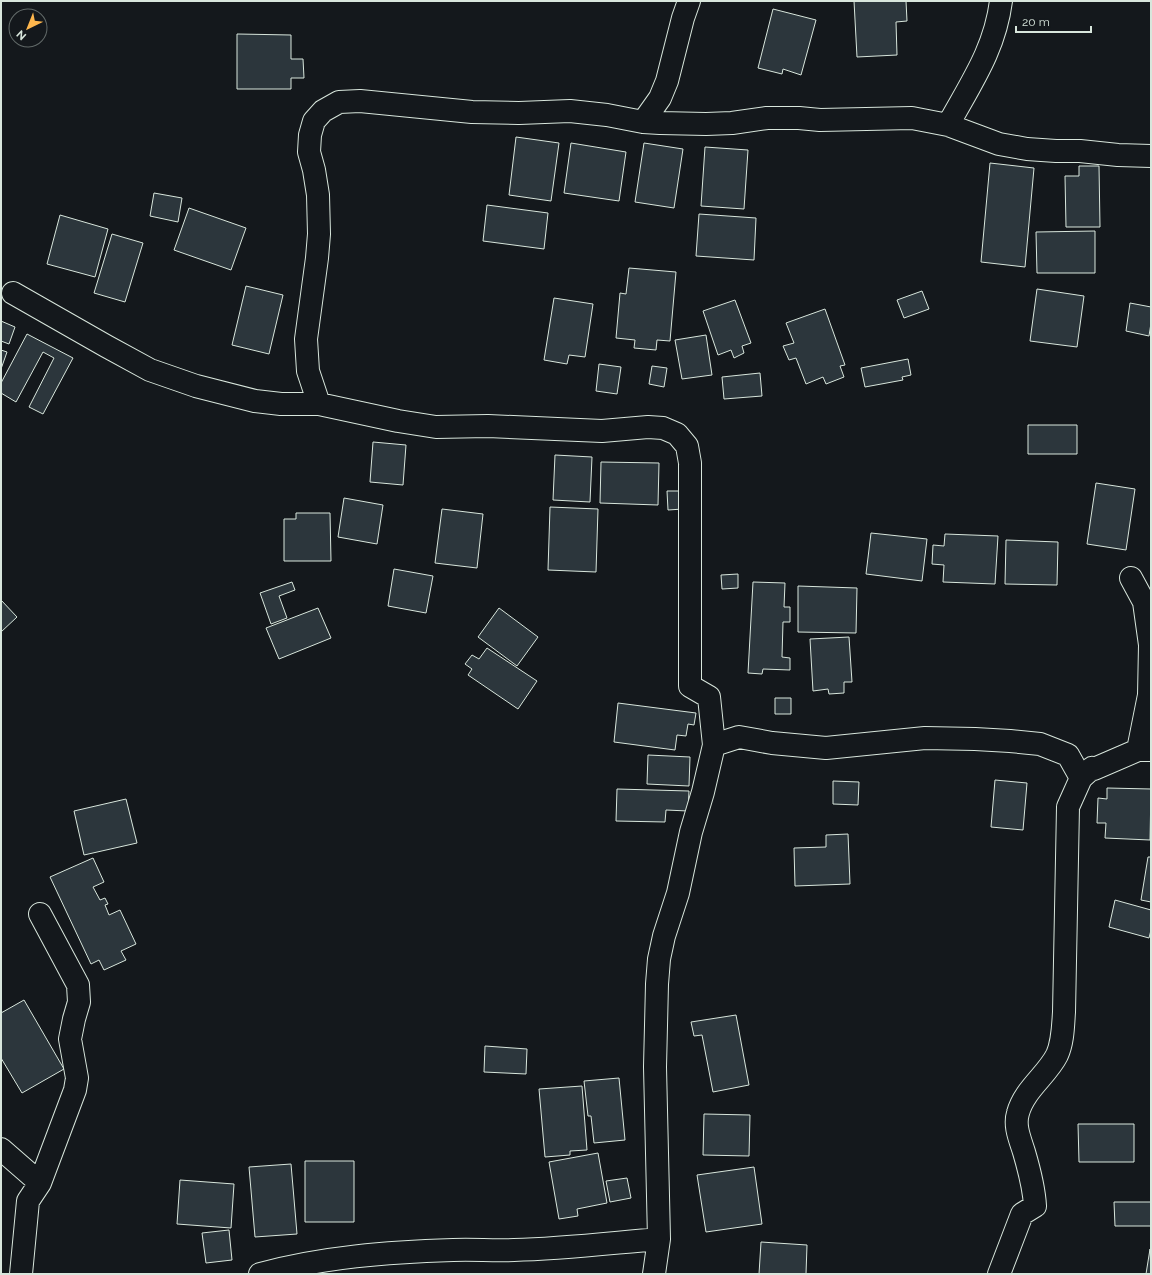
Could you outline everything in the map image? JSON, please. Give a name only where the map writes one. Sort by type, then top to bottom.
[{"type":"street","points":[[643,122],[660,98],[667,81],[683,18],[689,1]]},
{"type":"street","points":[[948,125],[986,56],[993,39],[999,17],[1001,1]]},
{"type":"street","points":[[319,404],[308,371],[306,339],[319,234],[318,195],[314,170],[309,152],[310,135],[314,121],[323,111],[339,102],[360,101],[472,112],[518,113],[570,111],[607,115],[643,122],[706,124],[732,123],[767,118],[799,118],[820,120],[912,118],[948,125],[999,144],[1027,149],[1151,156]]},
{"type":"street","points":[[13,293],[150,370],[196,386],[255,401],[281,404],[319,404],[398,421],[436,427],[488,426],[602,431],[648,427],[663,428],[677,434],[687,446],[690,463],[690,686],[709,697],[714,745],[703,792],[691,832],[678,893],[664,936],[659,959],[655,1067],[659,1239],[654,1274]]},
{"type":"street","points":[[999,1274],[1022,1214],[1035,1206],[1034,1193],[1016,1125],[1018,1113],[1024,1099],[1050,1066],[1058,1053],[1062,1038],[1064,1012],[1068,808],[1081,778],[1092,768],[1094,769],[1144,750],[1149,695],[1150,645],[1144,602],[1131,578]]},
{"type":"street","points":[[714,745],[739,738],[826,748],[925,738],[975,738],[1010,741],[1040,744],[1068,755],[1081,778]]},
{"type":"street","points":[[21,1274],[28,1201],[40,1183],[76,1090],[77,1078],[70,1039],[79,1002],[78,985],[40,914]]},
{"type":"street","points":[[1,1148],[40,1183]]},
{"type":"street","points":[[260,1274],[325,1267],[371,1255],[453,1250],[538,1249],[659,1239]]},
{"type":"building","points":[[854,1],[906,1],[907,21],[896,22],[897,55],[857,57]]},
{"type":"building","points":[[773,9],[816,20],[801,75],[783,69],[782,74],[758,68]]},
{"type":"building","points":[[237,34],[291,35],[291,59],[303,59],[304,78],[291,78],[291,89],[237,89]]},
{"type":"building","points":[[516,137],[559,143],[551,201],[509,195]]},
{"type":"building","points":[[571,143],[626,152],[619,201],[564,193]]},
{"type":"building","points":[[644,143],[683,149],[674,208],[635,202]]},
{"type":"building","points":[[705,147],[748,150],[744,209],[701,206]]},
{"type":"building","points":[[990,163],[1034,168],[1025,267],[981,262]]},
{"type":"building","points":[[1079,166],[1099,166],[1100,227],[1066,227],[1065,176],[1079,176]]},
{"type":"building","points":[[154,193],[182,198],[178,222],[150,216]]},
{"type":"building","points":[[487,205],[548,213],[544,249],[483,241]]},
{"type":"building","points":[[189,208],[246,228],[231,270],[174,250]]},
{"type":"building","points":[[699,214],[756,218],[754,260],[696,256]]},
{"type":"building","points":[[60,215],[108,229],[95,277],[47,264]]},
{"type":"building","points":[[1095,231],[1095,273],[1037,273],[1036,232]]},
{"type":"building","points":[[112,234],[143,243],[125,302],[94,293]]},
{"type":"building","points":[[629,268],[676,272],[670,341],[657,340],[656,350],[634,348],[635,340],[616,338],[620,293],[626,294]]},
{"type":"building","points":[[246,286],[283,295],[269,354],[232,345]]},
{"type":"building","points":[[1037,289],[1084,296],[1077,347],[1030,341]]},
{"type":"building","points":[[922,291],[929,309],[904,318],[897,300]]},
{"type":"building","points":[[554,298],[593,304],[585,357],[569,355],[567,364],[544,360]]},
{"type":"building","points":[[735,300],[751,343],[742,346],[744,353],[734,358],[731,350],[718,355],[703,311]]},
{"type":"building","points":[[1130,303],[1151,307],[1149,336],[1126,331]]},
{"type":"building","points":[[825,309],[845,365],[840,366],[844,377],[826,384],[823,377],[806,384],[796,358],[789,360],[783,346],[794,343],[786,323]]},
{"type":"building","points":[[1,321],[15,327],[9,344],[1,341]]},
{"type":"building","points":[[27,334],[73,358],[43,414],[29,407],[54,358],[43,352],[16,402],[1,393],[1,383]]},
{"type":"building","points":[[706,335],[712,375],[682,379],[675,340]]},
{"type":"building","points":[[1,350],[7,352],[1,369]]},
{"type":"building","points":[[908,359],[911,375],[902,377],[903,380],[865,387],[861,368]]},
{"type":"building","points":[[599,364],[621,367],[617,394],[596,391]]},
{"type":"building","points":[[652,366],[667,368],[664,387],[649,384]]},
{"type":"building","points":[[760,373],[762,396],[724,399],[722,377]]},
{"type":"building","points":[[1028,425],[1077,425],[1077,454],[1028,454]]},
{"type":"building","points":[[373,442],[406,445],[403,485],[370,482]]},
{"type":"building","points":[[555,455],[592,457],[590,502],[553,500]]},
{"type":"building","points":[[601,462],[659,463],[658,505],[600,503]]},
{"type":"building","points":[[1096,483],[1135,489],[1126,550],[1087,544]]},
{"type":"building","points":[[667,491],[682,491],[683,509],[668,510]]},
{"type":"building","points":[[344,498],[383,505],[377,544],[338,537]]},
{"type":"building","points":[[550,507],[598,509],[596,572],[548,570]]},
{"type":"building","points":[[442,509],[483,514],[477,568],[435,563]]},
{"type":"building","points":[[296,513],[330,513],[331,561],[284,561],[284,519],[296,519]]},
{"type":"building","points":[[871,533],[927,539],[922,581],[866,574]]},
{"type":"building","points":[[945,534],[998,536],[995,584],[943,582],[944,565],[932,564],[933,545],[944,546]]},
{"type":"building","points":[[1006,540],[1058,542],[1057,585],[1005,584]]},
{"type":"building","points":[[394,569],[433,576],[426,613],[388,606]]},
{"type":"building","points":[[738,574],[738,588],[722,589],[721,575]]},
{"type":"building","points":[[292,582],[295,590],[279,596],[287,618],[271,624],[260,593]]},
{"type":"building","points":[[753,582],[785,583],[784,607],[790,607],[790,622],[783,622],[782,657],[790,658],[790,670],[763,669],[762,674],[748,673]]},
{"type":"building","points":[[798,586],[857,588],[856,633],[798,632]]},
{"type":"building","points":[[1,600],[17,617],[1,632]]},
{"type":"building","points":[[318,608],[331,638],[279,659],[266,628]]},
{"type":"building","points":[[499,608],[538,637],[517,666],[478,637]]},
{"type":"building","points":[[849,637],[852,682],[844,682],[844,693],[829,694],[828,689],[813,691],[810,639]]},
{"type":"building","points":[[487,648],[537,681],[518,709],[468,675],[472,669],[465,664],[472,655],[479,659]]},
{"type":"building","points":[[775,698],[791,698],[791,714],[775,714]]},
{"type":"building","points":[[618,703],[696,713],[694,725],[688,724],[686,736],[677,735],[675,750],[614,742]]},
{"type":"building","points":[[648,755],[690,757],[689,786],[647,784]]},
{"type":"building","points":[[995,780],[1027,783],[1023,830],[991,827]]},
{"type":"building","points":[[833,781],[859,782],[858,805],[833,804]]},
{"type":"building","points":[[1107,788],[1151,789],[1150,840],[1105,838],[1106,823],[1097,823],[1098,798],[1107,799]]},
{"type":"building","points":[[617,789],[689,791],[688,811],[666,810],[665,822],[616,821]]},
{"type":"building","points":[[126,799],[137,843],[84,855],[74,811]]},
{"type":"building","points":[[848,834],[850,884],[795,886],[794,848],[826,847],[826,835]]},
{"type":"building","points":[[1148,857],[1151,857],[1151,902],[1141,900]]},
{"type":"building","points":[[93,858],[104,882],[93,887],[100,900],[105,898],[108,904],[105,905],[109,915],[120,910],[136,944],[121,951],[126,960],[104,970],[99,960],[91,964],[50,877]]},
{"type":"building","points":[[1115,900],[1151,910],[1151,930],[1149,938],[1109,927]]},
{"type":"building","points":[[24,1000],[64,1069],[22,1093],[1,1058],[1,1013]]},
{"type":"building","points":[[736,1015],[749,1085],[713,1092],[702,1035],[694,1036],[691,1022]]},
{"type":"building","points":[[485,1046],[527,1049],[526,1074],[484,1072]]},
{"type":"building","points":[[619,1078],[625,1140],[594,1143],[591,1116],[588,1116],[584,1081]]},
{"type":"building","points":[[582,1086],[587,1150],[570,1151],[570,1155],[545,1157],[539,1089]]},
{"type":"building","points":[[704,1114],[750,1115],[749,1156],[703,1155]]},
{"type":"building","points":[[1078,1124],[1134,1124],[1134,1162],[1079,1162]]},
{"type":"building","points":[[598,1153],[607,1203],[577,1209],[578,1216],[559,1219],[549,1162]]},
{"type":"building","points":[[305,1161],[354,1161],[354,1222],[305,1222]]},
{"type":"building","points":[[291,1164],[297,1234],[255,1237],[249,1167]]},
{"type":"building","points":[[754,1167],[762,1224],[706,1232],[697,1175]]},
{"type":"building","points":[[627,1178],[631,1198],[610,1202],[606,1181]]},
{"type":"building","points":[[180,1180],[234,1184],[231,1228],[177,1224]]},
{"type":"building","points":[[1114,1202],[1151,1202],[1151,1226],[1115,1226]]},
{"type":"building","points":[[229,1230],[232,1260],[206,1263],[202,1233]]},
{"type":"building","points":[[761,1242],[807,1245],[806,1274],[759,1274]]},
{"type":"building","points":[[1150,1249],[1151,1274],[1146,1274]]}]
